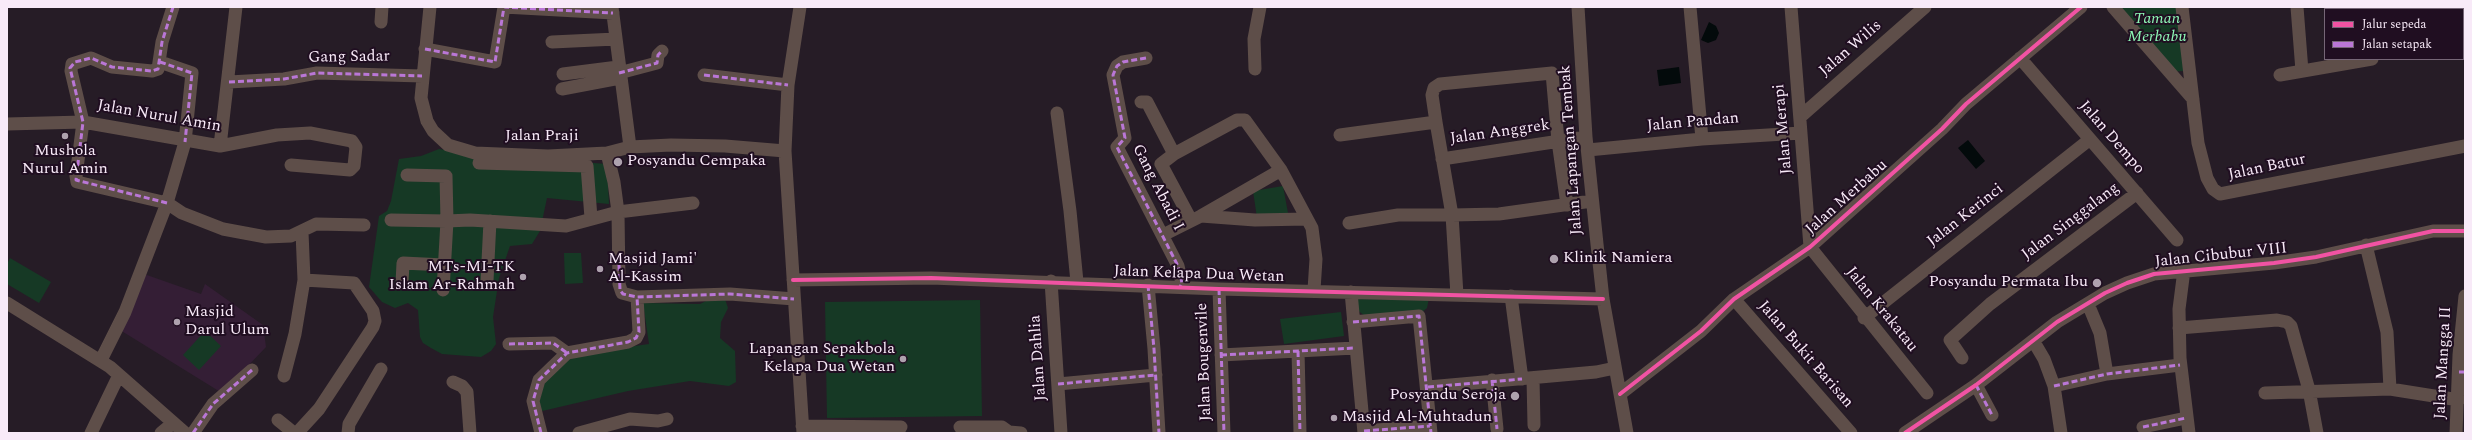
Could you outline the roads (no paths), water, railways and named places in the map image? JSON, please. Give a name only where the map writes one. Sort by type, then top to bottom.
[{"type":"street","points":[[173,7],[162,42],[158,69],[152,71],[112,67],[91,58],[73,63],[71,71],[83,122],[76,176],[78,182],[167,203],[182,213],[223,229],[266,238],[291,236],[316,224],[364,225]]},
{"type":"street","points":[[220,146],[236,7]]},
{"type":"street","points":[[381,22],[382,7]]},
{"type":"street","name":"Jalan Praji","points":[[430,7],[422,76],[423,109],[433,132],[448,145],[475,153],[548,156],[607,153],[630,147],[695,145],[785,151]]},
{"type":"street","points":[[800,7],[788,84],[785,151],[802,430],[901,427]]},
{"type":"street","points":[[1255,69],[1254,39],[1260,7]]},
{"type":"street","name":"Jalan Lapangan Tembak","points":[[1578,7],[1587,143],[1603,298],[1627,433]]},
{"type":"street","points":[[1690,7],[1702,139]]},
{"type":"street","name":"Jalan Merapi","points":[[1790,7],[1802,133],[1810,248]]},
{"type":"street","name":"Jalan Wilis","points":[[1800,117],[1925,7]]},
{"type":"street","name":"Jalan Merbabu","points":[[1620,394],[1701,330],[1734,299],[1810,248],[1942,129],[1966,104],[2081,7]]},
{"type":"street","points":[[2113,7],[2193,99]]},
{"type":"street","name":"Jalan Batur","points":[[2182,7],[2198,143],[2207,178],[2213,189],[2220,194],[2465,146]]},
{"type":"street","points":[[2298,7],[2302,71]]},
{"type":"street","points":[[425,49],[495,62],[504,8],[612,10],[630,147]]},
{"type":"street","points":[[552,42],[616,39]]},
{"type":"street","points":[[562,89],[619,72],[655,64],[662,51]]},
{"type":"street","name":"Gang Abadi I","points":[[1146,58],[1123,62],[1117,66],[1113,75],[1125,138],[1117,147],[1178,266],[1182,283],[1180,287]]},
{"type":"street","name":"Jalan Dempo","points":[[2020,58],[2089,140],[2177,240]]},
{"type":"street","points":[[2280,75],[2366,60]]},
{"type":"street","points":[[101,360],[125,312],[167,203],[185,142],[192,73],[160,62]]},
{"type":"street","points":[[563,74],[619,72]]},
{"type":"street","name":"Gang Sadar","points":[[228,82],[284,79],[317,73],[422,76]]},
{"type":"street","name":"Jalan Anggrek","points":[[1457,295],[1452,214],[1432,95],[1434,88],[1440,84],[1552,73],[1554,76],[1558,141]]},
{"type":"street","points":[[704,75],[788,84]]},
{"type":"street","points":[[1141,102],[1147,102],[1174,154]]},
{"type":"street","points":[[1057,113],[1077,282]]},
{"type":"street","points":[[1196,218],[1162,166],[1163,161],[1236,120],[1247,122],[1281,170],[1307,219],[1315,238],[1314,290]]},
{"type":"street","name":"Jalan Nurul Amin","points":[[7,124],[83,122],[185,142],[220,146],[297,133],[310,133],[352,141],[356,147],[354,166],[350,170],[291,165]]},
{"type":"street","name":"Jalan Anggrek","points":[[1340,135],[1436,122]]},
{"type":"street","name":"Jalan Pandan","points":[[1587,143],[1702,139],[1802,133]]},
{"type":"street","name":"Jalan Kerinci","points":[[1864,318],[2089,140]]},
{"type":"street","points":[[1558,141],[1567,205]]},
{"type":"street","name":"Jalan Anggrek","points":[[1442,158],[1558,141],[1587,143]]},
{"type":"street","points":[[607,153],[614,182],[618,212],[619,288],[623,294],[637,297],[730,294],[794,298]]},
{"type":"street","points":[[480,164],[587,166],[591,218]]},
{"type":"street","points":[[1163,235],[1281,170]]},
{"type":"street","points":[[407,175],[446,176],[447,221],[443,290]]},
{"type":"street","name":"Jalan Singgalang","points":[[1962,358],[1950,340],[1990,304],[2137,193]]},
{"type":"street","points":[[1349,223],[1398,215],[1486,215],[1592,201]]},
{"type":"street","points":[[391,220],[490,221],[566,226],[591,218],[618,212],[694,203]]},
{"type":"street","points":[[1196,218],[1255,220],[1307,219]]},
{"type":"street","points":[[487,281],[490,221]]},
{"type":"street","name":"Jalan Cibubur VIII","points":[[1905,433],[1976,385],[2034,342],[2058,322],[2127,283],[2154,274],[2184,270],[2274,263],[2316,257],[2433,231],[2465,231]]},
{"type":"street","points":[[284,376],[294,334],[304,280],[302,232]]},
{"type":"street","points":[[2366,245],[2387,332],[2390,390]]},
{"type":"street","name":"Jalan Krakatau","points":[[1810,248],[1864,318],[1927,393]]},
{"type":"street","points":[[402,283],[403,263],[444,265]]},
{"type":"street","points":[[2184,270],[2179,328],[2180,365],[2189,433]]},
{"type":"street","name":"Jalan Kelapa Dua Wetan","points":[[793,280],[930,278],[1077,282],[1219,289],[1314,290],[1603,298]]},
{"type":"street","points":[[297,433],[319,409],[374,327],[373,311],[354,283],[304,280]]},
{"type":"street","name":"Jalan Dahlia","points":[[1050,281],[1061,433]]},
{"type":"street","points":[[1148,285],[1156,375],[1159,433]]},
{"type":"street","name":"Jalan Bougenvile","points":[[1219,289],[1220,355],[1224,433]]},
{"type":"street","points":[[1351,292],[1364,432],[1430,429],[1428,387],[1419,316],[1354,322]]},
{"type":"street","points":[[1511,296],[1528,378],[1534,425]]},
{"type":"street","name":"Jalan Mangga II","points":[[2456,433],[2462,372],[2465,296]]},
{"type":"street","points":[[540,433],[533,401],[535,389],[539,380],[567,353],[628,342],[636,338],[639,332],[637,297]]},
{"type":"street","name":"Jalan Bukit Barisan","points":[[1734,299],[1851,433]]},
{"type":"street","points":[[7,303],[101,360],[185,433]]},
{"type":"street","points":[[2088,304],[2100,333],[2107,374]]},
{"type":"street","points":[[2179,328],[2277,320],[2287,322],[2291,326],[2309,390],[2317,433]]},
{"type":"street","points":[[2034,342],[2044,359],[2054,386],[2060,433]]},
{"type":"street","points":[[509,344],[553,343],[567,353]]},
{"type":"street","points":[[1220,355],[1355,348]]},
{"type":"street","points":[[1298,351],[1300,433]]},
{"type":"street","points":[[2054,386],[2107,374],[2180,365]]},
{"type":"street","points":[[1428,387],[1492,380],[1596,372],[1615,368]]},
{"type":"street","points":[[348,433],[349,424],[381,369]]},
{"type":"street","points":[[193,433],[213,404],[252,370]]},
{"type":"street","points":[[91,433],[119,375]]},
{"type":"street","points":[[1058,384],[1156,375]]},
{"type":"street","points":[[1492,380],[1497,429]]},
{"type":"street","points":[[453,382],[462,386],[467,392],[470,433]]},
{"type":"street","points":[[1976,385],[1992,415]]},
{"type":"street","points":[[2265,393],[2309,390],[2390,390],[2459,400]]},
{"type":"street","points":[[2143,427],[2186,418]]},
{"type":"street","points":[[579,433],[630,420],[658,422],[667,419]]},
{"type":"street","points":[[278,420],[294,433]]},
{"type":"street","points":[[161,433],[173,424]]},
{"type":"street","points":[[960,427],[1002,427],[1009,432],[1021,433]]},
{"type":"place","name":"Mushola Nurul Amin","points":[[65,136]]},
{"type":"place","name":"Posyandu Cempaka","points":[[618,162]]},
{"type":"place","name":"Klinik Namiera","points":[[1554,259]]},
{"type":"place","name":"Masjid Jami' Al-Kassim","points":[[600,269]]},
{"type":"place","name":"MTs-MI-TK Islam Ar-Rahmah","points":[[523,277]]},
{"type":"place","name":"Posyandu Permata Ibu","points":[[2097,283]]},
{"type":"place","name":"Masjid Darul Ulum","points":[[177,322]]},
{"type":"place","name":"Lapangan Sepakbola Kelapa Dua Wetan","points":[[903,359]]},
{"type":"place","name":"Posyandu Seroja","points":[[1515,396]]},
{"type":"place","name":"Masjid Al-Muhtadun","points":[[1334,418]]},
{"type":"park label","name":"Taman Merbabu","points":[[2157,29]]}]
